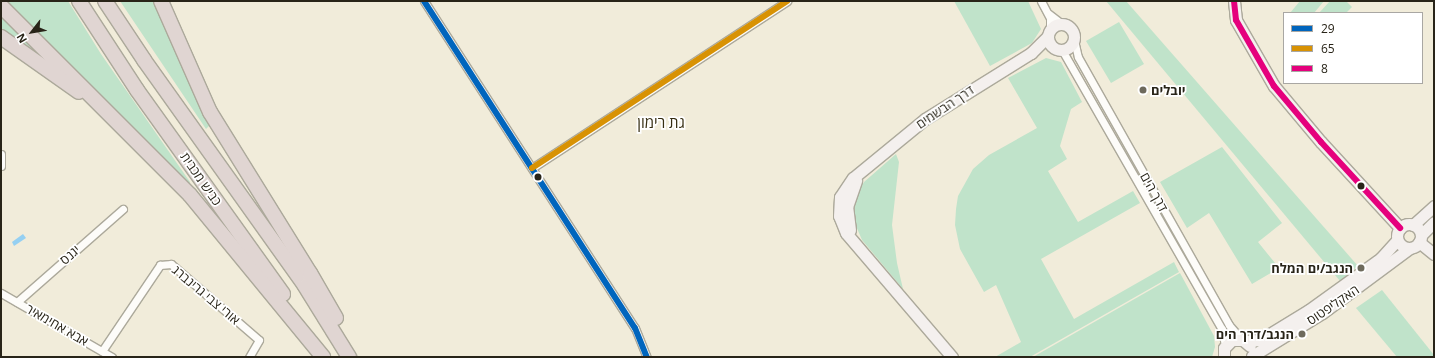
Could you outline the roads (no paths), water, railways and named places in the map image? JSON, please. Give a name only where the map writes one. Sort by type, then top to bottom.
[{"type":"highway","name":"כביש מכבית","points":[[79,1],[137,90],[280,290],[323,357]]},
{"type":"highway","name":"כביש מכבית","points":[[105,1],[144,60],[305,286],[349,357]]},
{"type":"highway","points":[[162,1],[210,112],[326,300],[353,357]]},
{"type":"highway","points":[[1,6],[132,136],[218,228],[323,357]]},
{"type":"highway","points":[[1,37],[72,87],[132,136]]},
{"type":"street","points":[[424,1],[635,328],[647,357]]},
{"type":"street","points":[[532,168],[787,1]]},
{"type":"street","points":[[1041,1],[1048,14],[1049,33],[1058,49],[1070,47],[1074,40],[1072,30],[1048,14]]},
{"type":"street","points":[[1234,1],[1236,20],[1274,86],[1321,142],[1400,228]]},
{"type":"street","points":[[1049,33],[1062,24]]},
{"type":"street","name":"דרך הבשמים","points":[[952,357],[864,254],[850,232],[847,215],[852,188],[865,168],[935,112],[1031,53],[1049,33]]},
{"type":"street","name":"דרך הים","points":[[1074,40],[1082,64],[1229,325],[1243,340]]},
{"type":"street","name":"דרך הבשמים","points":[[1031,53],[1058,49]]},
{"type":"street","name":"דרך הים","points":[[1058,49],[1222,329],[1224,351]]},
{"type":"street","points":[[1,154],[1,166]]},
{"type":"street","points":[[1413,225],[1434,206]]},
{"type":"street","name":"יגנס","points":[[17,302],[122,209]]},
{"type":"street","name":"האקליפטוס","points":[[1252,356],[1322,313],[1417,242],[1434,222]]},
{"type":"street","points":[[1413,225],[1407,224],[1400,228],[1397,240],[1402,246],[1417,242]]},
{"type":"street","points":[[1413,225],[1417,242],[1434,254]]},
{"type":"street","name":"האקליפטוס","points":[[1224,351],[1232,340],[1260,340],[1309,310],[1381,258],[1397,240]]},
{"type":"street","name":"אורי צבי גרינברג","points":[[102,351],[160,265],[171,264],[259,340],[249,357]]},
{"type":"street","name":"אבא אחימאיר","points":[[1,293],[112,357]]},
{"type":"street","points":[[1243,340],[1250,346],[1252,356]]},
{"type":"water","points":[[23,234],[26,238],[14,246],[12,242]]},
{"type":"place","name":"יובלים","points":[[1143,90]]},
{"type":"place","name":"הנגב/ים המלח","points":[[1361,268]]},
{"type":"place","name":"הנגב/דרך הים","points":[[1302,334]]},
{"type":"district","name":"גת רימון","points":[[661,123]]}]
